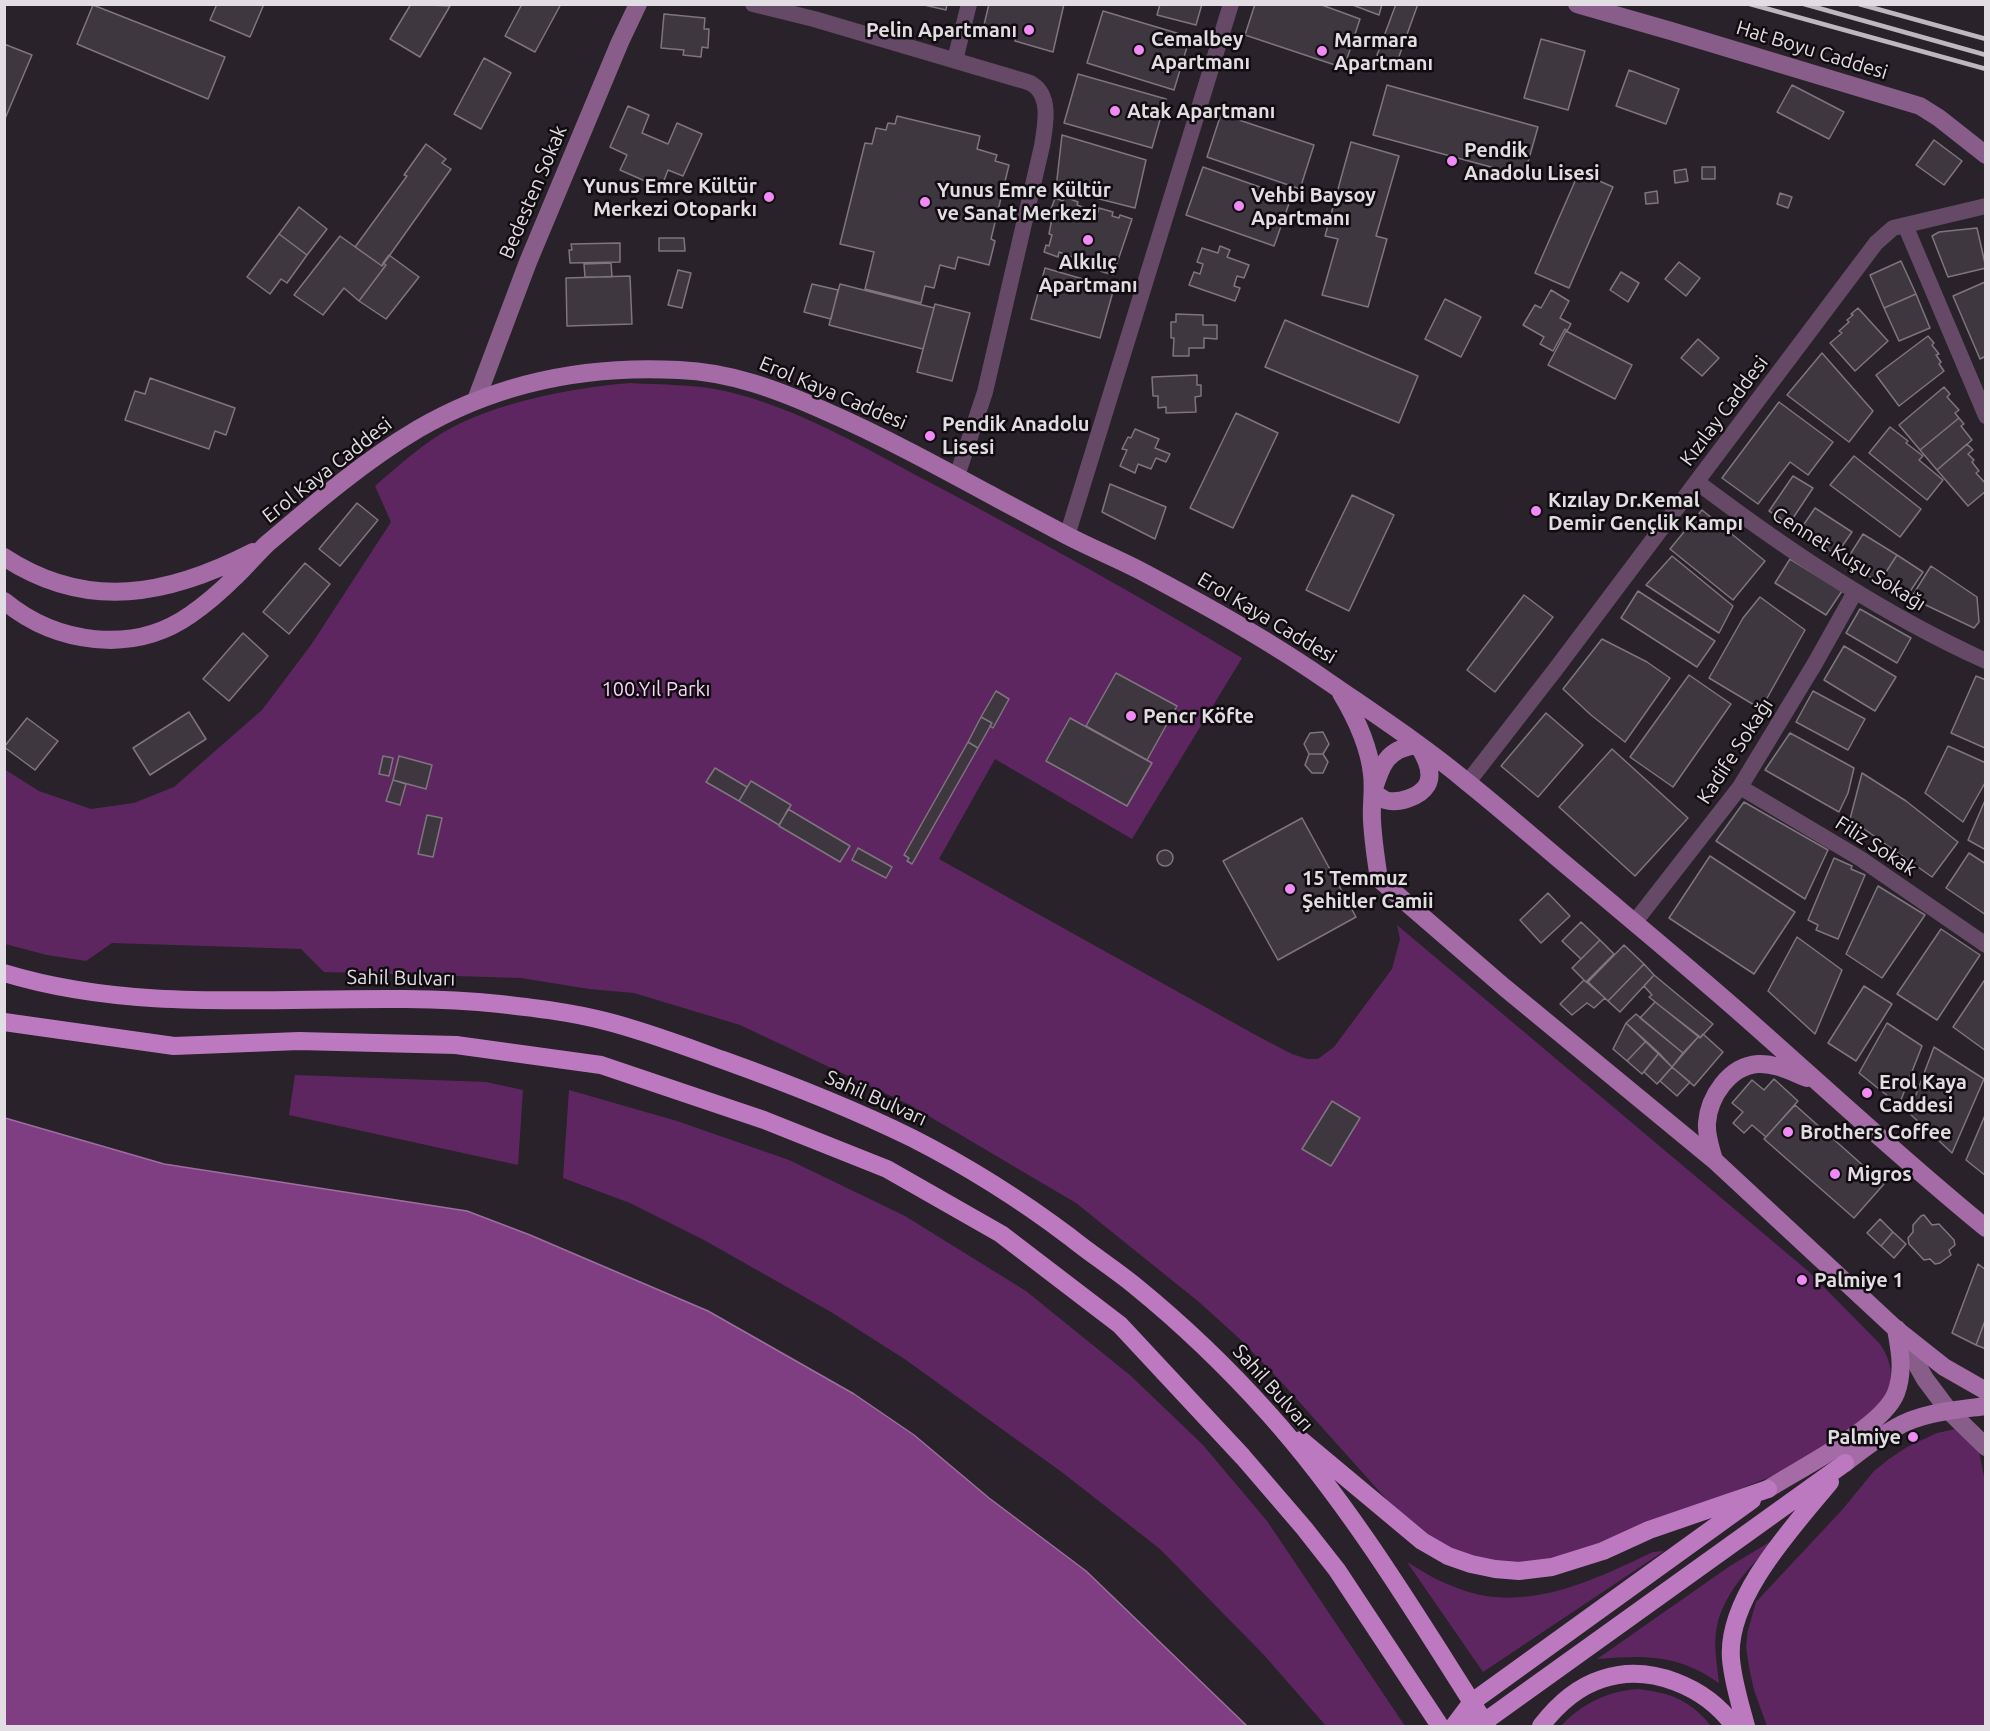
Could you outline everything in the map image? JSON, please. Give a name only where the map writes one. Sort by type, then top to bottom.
[{"type":"highway","name":"Sahil Bulvarı","points":[[4,973],[97,993],[162,998],[421,1000],[492,1003],[573,1014],[647,1033],[754,1071],[916,1140],[1036,1213],[1133,1284],[1197,1339],[1272,1417],[1318,1473],[1472,1702],[1481,1725]]},
{"type":"highway","points":[[4,1022],[174,1046],[299,1041],[456,1045],[602,1065],[764,1120],[887,1169],[1000,1234],[1120,1325],[1243,1457],[1338,1570],[1440,1726]]},
{"type":"highway","points":[[1272,1417],[1422,1541],[1448,1556],[1495,1569],[1519,1571],[1552,1567],[1603,1551],[1649,1530],[1768,1489]]},
{"type":"highway","points":[[1481,1725],[1845,1463]]},
{"type":"highway","points":[[1746,1726],[1734,1684],[1731,1658],[1731,1637],[1736,1617],[1757,1576],[1845,1463]]},
{"type":"highway","points":[[1454,1726],[1472,1702],[1768,1489]]},
{"type":"highway","points":[[1541,1726],[1564,1700],[1584,1687],[1603,1678],[1639,1675],[1677,1682],[1695,1690],[1719,1708],[1734,1726]]},
{"type":"main road","name":"Erol Kaya Caddesi","points":[[4,601],[22,615],[63,633],[96,640],[124,639],[150,634],[175,625],[196,611],[263,548],[382,452],[424,426],[476,400],[536,382],[603,370],[680,370],[708,372],[740,379],[799,400],[912,452],[1067,536],[1136,568],[1264,639],[1339,689],[1467,782],[1634,922],[1928,1181],[1986,1228]]},
{"type":"main road","name":"Erol Kaya Caddesi","points":[[4,556],[33,574],[75,588],[103,592],[135,592],[165,587],[219,570],[263,548]]},
{"type":"main road","name":"Erol Kaya Caddesi","points":[[1339,689],[1359,726],[1372,774],[1374,854],[1379,879],[1504,987],[1714,1160],[1896,1329],[1944,1366],[1986,1391]]},
{"type":"main road","points":[[1418,745],[1427,759],[1428,784],[1419,793],[1397,802],[1384,800],[1373,792],[1380,770],[1390,755],[1406,746],[1418,745]]},
{"type":"main road","points":[[1714,1160],[1707,1126],[1709,1109],[1719,1089],[1734,1073],[1745,1067],[1759,1064],[1780,1067],[1818,1082]]},
{"type":"main road","points":[[1768,1489],[1870,1425],[1887,1410],[1896,1392],[1901,1368],[1896,1329]]},
{"type":"main road","points":[[1845,1463],[1895,1427],[1949,1411],[1986,1407]]},
{"type":"street","name":"Bedesten Sokak","points":[[476,400],[528,262],[638,4]]},
{"type":"street","points":[[753,4],[814,19],[1033,84],[1044,100],[1046,118],[1042,146],[985,393],[957,476]]},
{"type":"street","points":[[955,60],[969,4]]},
{"type":"street","points":[[1067,536],[1231,4]]},
{"type":"street","name":"Hat Boyu Caddesi","points":[[1577,4],[1920,106],[1986,155]]},
{"type":"street","name":"Kızılay Caddesi","points":[[1467,782],[1697,482],[1876,243],[1893,228],[1986,206]]},
{"type":"street","points":[[1905,225],[1986,416]]},
{"type":"street","name":"Cennet Kuşu Sokağı","points":[[1697,482],[1748,520],[1855,592],[1949,645],[1986,661]]},
{"type":"street","name":"Kadife Sokağı","points":[[1634,922],[1740,787],[1855,592]]},
{"type":"street","name":"Filiz Sokak","points":[[1740,787],[1861,859],[1986,945]]},
{"type":"street","points":[[1896,1329],[1925,1379],[1949,1411],[1986,1447]]},
{"type":"green space","name":"100.Yıl Parkı","points":[[630,383],[690,386],[725,391],[752,398],[804,418],[855,442],[1047,546],[1242,658],[1132,839],[995,759],[939,859],[1261,1038],[1307,1059],[1318,1059],[1334,1047],[1392,969],[1400,939],[1397,925],[1808,1271],[1880,1344],[1885,1352],[1890,1366],[1887,1403],[1828,1451],[1765,1479],[1549,1564],[1497,1568],[1422,1539],[1241,1340],[1199,1302],[1076,1203],[910,1105],[740,1025],[634,993],[589,989],[521,978],[324,972],[301,949],[112,943],[86,961],[47,955],[5,944],[4,769],[39,791],[91,809],[134,803],[174,787],[262,710],[311,645],[391,522],[375,486],[444,432],[486,412],[534,398]]},
{"type":"green space","points":[[295,1075],[486,1082],[523,1090],[518,1165],[289,1115]]},
{"type":"green space","points":[[569,1090],[677,1121],[789,1160],[905,1216],[1026,1291],[1131,1376],[1203,1445],[1267,1521],[1405,1726],[1326,1726],[1264,1655],[1160,1549],[1063,1473],[906,1360],[831,1312],[704,1240],[630,1203],[563,1178]]},
{"type":"green space","points":[[1965,1427],[1975,1431],[1986,1487],[1985,1726],[1767,1726],[1754,1690],[1746,1646],[1756,1602],[1842,1510],[1874,1471],[1907,1447],[1937,1433]]},
{"type":"green space","points":[[1778,1537],[1733,1589],[1721,1613],[1715,1640],[1719,1683],[1689,1666],[1661,1659],[1631,1657],[1597,1659],[1730,1566]]},
{"type":"green space","points":[[1664,1551],[1483,1672],[1407,1562],[1452,1586],[1478,1594],[1504,1598],[1555,1592],[1605,1574],[1653,1552]]},
{"type":"green space","points":[[1638,1689],[1679,1699],[1695,1710],[1711,1726],[1561,1726],[1577,1711],[1596,1700],[1627,1690]]},
{"type":"shaded area","points":[[5,1118],[164,1164],[467,1211],[530,1235],[708,1311],[854,1394],[914,1435],[989,1498],[1086,1571],[1247,1726],[5,1726]]},
{"type":"building","points":[[217,4],[264,4],[250,37],[210,20]]},
{"type":"building","points":[[411,4],[450,6],[420,57],[390,39]]},
{"type":"building","points":[[522,4],[561,4],[535,52],[505,36]]},
{"type":"building","points":[[920,4],[947,4],[946,10]]},
{"type":"building","name":"Pelin Apartmanı","points":[[989,4],[1064,4],[1053,52],[1015,41],[1015,35],[984,25]]},
{"type":"building","points":[[1160,4],[1202,4],[1196,25],[1157,15]]},
{"type":"building","name":"Marmara Apartmanı","points":[[1255,4],[1319,4],[1360,19],[1344,68],[1245,35]]},
{"type":"building","points":[[1350,4],[1382,4],[1379,15]]},
{"type":"building","points":[[1396,4],[1418,4],[1397,62],[1377,55]]},
{"type":"building","points":[[93,5],[225,57],[208,99],[77,44]]},
{"type":"building","name":"Cemalbey Apartmanı","points":[[1103,11],[1190,37],[1174,90],[1087,63]]},
{"type":"building","points":[[664,14],[705,18],[704,29],[709,29],[708,48],[702,47],[701,57],[683,55],[684,50],[661,48]]},
{"type":"building","points":[[1541,39],[1585,51],[1568,110],[1524,98]]},
{"type":"building","points":[[4,44],[32,55],[4,121]]},
{"type":"building","points":[[484,58],[511,73],[481,129],[454,114]]},
{"type":"building","points":[[1629,70],[1679,89],[1666,124],[1616,106]]},
{"type":"building","name":"Atak Apartmanı","points":[[1078,74],[1166,99],[1152,148],[1064,123]]},
{"type":"building","points":[[1387,85],[1538,127],[1524,176],[1373,135]]},
{"type":"building","points":[[1792,85],[1844,112],[1829,139],[1777,112]]},
{"type":"building","points":[[628,106],[649,115],[642,133],[668,144],[677,123],[702,134],[683,176],[668,170],[661,188],[620,170],[627,155],[610,147]]},
{"type":"building","points":[[1221,114],[1314,145],[1300,189],[1207,157]]},
{"type":"building","name":"Yunus Emre Kültür ve Sanat Merkezi","points":[[897,116],[980,136],[977,149],[997,155],[995,161],[1009,165],[991,239],[995,241],[989,265],[958,257],[955,269],[940,265],[934,288],[925,286],[921,303],[865,289],[874,252],[840,244],[865,143],[872,144],[876,128],[886,130],[888,123],[895,124]]},
{"type":"building","points":[[1062,135],[1146,160],[1135,208],[1056,188]]},
{"type":"building","points":[[1934,140],[1962,161],[1944,185],[1916,165]]},
{"type":"building","points":[[1351,142],[1399,156],[1376,236],[1387,239],[1368,307],[1322,295],[1338,239],[1325,236]]},
{"type":"building","points":[[426,144],[446,159],[442,163],[451,169],[382,266],[355,247],[407,176],[404,175]]},
{"type":"building","name":"Vehbi Baysoy Apartmanı","points":[[1203,167],[1291,198],[1274,246],[1186,215]]},
{"type":"building","points":[[1702,167],[1715,167],[1715,179],[1702,179]]},
{"type":"building","points":[[1686,169],[1688,181],[1675,183],[1674,171]]},
{"type":"building","points":[[1579,172],[1613,187],[1569,288],[1535,273]]},
{"type":"building","points":[[1657,191],[1658,203],[1646,204],[1645,193]]},
{"type":"building","points":[[1780,193],[1792,197],[1788,208],[1777,204]]},
{"type":"building","name":"Alkılıç Apartmanı","points":[[1065,197],[1078,202],[1077,205],[1098,212],[1099,208],[1113,212],[1112,216],[1119,218],[1120,215],[1132,219],[1113,275],[1100,271],[1101,266],[1090,263],[1089,267],[1074,262],[1075,258],[1059,252],[1058,257],[1044,252],[1046,245],[1049,246],[1052,235],[1049,234],[1053,213],[1050,212],[1055,198],[1063,201]]},
{"type":"building","points":[[299,207],[327,229],[307,255],[279,234]]},
{"type":"building","points":[[1977,228],[1986,268],[1948,277],[1932,236],[1939,232]]},
{"type":"building","points":[[279,234],[307,255],[287,283],[281,279],[270,294],[247,277]]},
{"type":"building","points":[[340,236],[382,266],[383,263],[386,265],[359,301],[344,288],[323,315],[294,295]]},
{"type":"building","points":[[659,238],[684,238],[685,251],[659,251]]},
{"type":"building","points":[[620,243],[620,262],[570,263],[571,244]]},
{"type":"building","points":[[1220,246],[1230,250],[1227,257],[1249,265],[1244,278],[1237,276],[1234,286],[1240,288],[1235,301],[1189,285],[1194,272],[1200,274],[1203,264],[1197,262],[1202,248],[1218,253]]},
{"type":"building","points":[[389,255],[419,277],[386,319],[359,301],[386,265],[383,263]]},
{"type":"building","points":[[1901,261],[1916,294],[1884,308],[1870,275]]},
{"type":"building","points":[[1679,262],[1700,278],[1686,296],[1665,279]]},
{"type":"building","points":[[611,263],[612,277],[585,277],[584,264]]},
{"type":"building","points":[[1045,268],[1114,288],[1100,338],[1031,319]]},
{"type":"building","points":[[678,270],[691,273],[682,308],[668,305]]},
{"type":"building","points":[[1621,272],[1639,283],[1628,302],[1610,290]]},
{"type":"building","points":[[630,276],[632,324],[567,326],[566,278]]},
{"type":"building","points":[[1985,282],[1986,356],[1980,359],[1953,296]]},
{"type":"building","points":[[812,284],[838,290],[831,319],[804,312]]},
{"type":"building","points":[[840,284],[934,308],[923,349],[829,325]]},
{"type":"building","points":[[1551,290],[1569,301],[1560,318],[1571,324],[1567,331],[1565,329],[1553,351],[1540,344],[1544,337],[1523,325],[1535,305],[1541,308]]},
{"type":"building","points":[[1916,294],[1930,328],[1899,341],[1884,308]]},
{"type":"building","points":[[1445,299],[1481,317],[1461,357],[1425,339]]},
{"type":"building","points":[[935,304],[970,313],[952,381],[917,372]]},
{"type":"building","points":[[1858,308],[1888,341],[1855,371],[1830,343],[1842,333],[1839,331],[1849,322],[1847,320]]},
{"type":"building","points":[[1176,314],[1203,315],[1203,325],[1217,325],[1217,339],[1204,338],[1204,348],[1189,348],[1189,356],[1173,356],[1174,338],[1171,338],[1171,322],[1176,322]]},
{"type":"building","points":[[1285,320],[1418,376],[1399,423],[1265,367]]},
{"type":"building","points":[[1566,331],[1632,365],[1615,399],[1548,365]]},
{"type":"building","points":[[1928,336],[1934,343],[1932,345],[1939,354],[1936,355],[1944,371],[1899,406],[1876,375]]},
{"type":"building","points":[[1698,339],[1719,358],[1702,376],[1681,358]]},
{"type":"building","points":[[1822,353],[1873,411],[1849,442],[1787,395]]},
{"type":"building","points":[[1197,375],[1197,385],[1201,385],[1201,396],[1195,397],[1196,412],[1166,413],[1166,407],[1158,408],[1158,396],[1153,396],[1152,377]]},
{"type":"building","points":[[150,378],[235,408],[226,435],[215,431],[209,449],[125,420],[135,391],[145,394]]},
{"type":"building","points":[[1944,387],[1950,394],[1947,397],[1959,410],[1955,413],[1959,418],[1920,450],[1899,425]]},
{"type":"building","points":[[1779,402],[1833,442],[1808,475],[1790,462],[1758,504],[1722,478]]},
{"type":"building","points":[[1236,413],[1278,433],[1233,528],[1190,508]]},
{"type":"building","points":[[1959,418],[1964,424],[1961,426],[1972,440],[1937,470],[1920,450]]},
{"type":"building","points":[[1890,427],[1923,456],[1919,460],[1943,480],[1927,500],[1869,453]]},
{"type":"building","points":[[1135,429],[1159,439],[1155,448],[1170,454],[1166,462],[1156,458],[1151,469],[1138,464],[1135,473],[1120,466],[1127,450],[1122,449]]},
{"type":"building","points":[[1967,444],[1973,450],[1968,454],[1979,471],[1976,473],[1986,484],[1986,491],[1968,506],[1937,470]]},
{"type":"building","points":[[1854,456],[1921,509],[1900,537],[1830,485]]},
{"type":"building","points":[[1793,476],[1813,488],[1789,524],[1769,511]]},
{"type":"building","points":[[1110,484],[1166,507],[1155,539],[1102,512]]},
{"type":"building","points":[[1352,495],[1394,515],[1349,611],[1306,590]]},
{"type":"building","points":[[357,503],[378,520],[340,566],[319,549]]},
{"type":"building","points":[[1815,508],[1852,532],[1836,555],[1800,530]]},
{"type":"building","points":[[1702,510],[1765,561],[1733,600],[1670,549]]},
{"type":"building","points":[[1863,534],[1897,555],[1879,583],[1846,561]]},
{"type":"building","points":[[1897,555],[1923,572],[1905,599],[1879,583]]},
{"type":"building","points":[[1672,556],[1733,606],[1719,633],[1646,585]]},
{"type":"building","points":[[1790,559],[1842,591],[1826,615],[1775,583]]},
{"type":"building","points":[[305,563],[330,584],[289,634],[263,612]]},
{"type":"building","points":[[1931,566],[1977,597],[1979,622],[1974,628],[1911,598]]},
{"type":"building","points":[[1638,591],[1715,641],[1697,667],[1621,618]]},
{"type":"building","points":[[1524,595],[1553,617],[1495,692],[1467,670]]},
{"type":"building","points":[[1760,597],[1805,630],[1761,709],[1709,678],[1743,618]]},
{"type":"building","points":[[1860,609],[1911,638],[1897,663],[1846,633]]},
{"type":"building","points":[[243,633],[268,656],[229,701],[203,679]]},
{"type":"building","points":[[1602,639],[1647,662],[1670,678],[1625,742],[1563,689]]},
{"type":"building","points":[[1844,646],[1896,677],[1875,711],[1824,680]]},
{"type":"building","name":"Pencr Köfte","points":[[1116,673],[1177,706],[1147,760],[1086,726]]},
{"type":"building","points":[[1689,675],[1731,704],[1673,787],[1630,757]]},
{"type":"building","points":[[1976,676],[1986,680],[1985,748],[1951,733]]},
{"type":"building","points":[[996,691],[1009,699],[993,728],[990,726],[992,723],[981,717]]},
{"type":"building","points":[[1813,691],[1865,719],[1848,750],[1796,722]]},
{"type":"building","points":[[189,712],[206,739],[150,775],[133,748]]},
{"type":"building","points":[[1546,713],[1583,745],[1538,797],[1501,766]]},
{"type":"building","points":[[981,717],[992,723],[978,748],[968,742]]},
{"type":"building","points":[[27,718],[58,741],[35,770],[4,747]]},
{"type":"building","points":[[1070,718],[1152,763],[1127,806],[1046,761]]},
{"type":"building","points":[[1323,732],[1329,744],[1323,754],[1309,754],[1304,744],[1310,733]]},
{"type":"building","points":[[1790,733],[1854,768],[1848,793],[1839,812],[1765,770]]},
{"type":"building","points":[[968,742],[978,748],[912,864],[904,855]]},
{"type":"building","points":[[1948,746],[1986,763],[1986,781],[1963,822],[1925,793]]},
{"type":"building","points":[[1612,749],[1688,818],[1635,876],[1559,807]]},
{"type":"building","points":[[1309,754],[1323,754],[1328,762],[1323,773],[1312,773],[1305,765]]},
{"type":"building","points":[[383,756],[393,758],[389,776],[379,774]]},
{"type":"building","points":[[399,756],[432,765],[426,789],[393,780]]},
{"type":"building","points":[[715,768],[747,787],[739,801],[706,782]]},
{"type":"building","points":[[1862,773],[1906,801],[1958,842],[1932,877],[1850,819]]},
{"type":"building","points":[[393,780],[406,784],[400,805],[386,801]]},
{"type":"building","points":[[751,781],[791,805],[779,825],[739,801]]},
{"type":"building","points":[[1986,798],[1986,850],[1968,840]]},
{"type":"building","points":[[1744,802],[1828,850],[1805,899],[1716,841]]},
{"type":"building","points":[[788,809],[850,846],[840,862],[779,826]]},
{"type":"building","points":[[427,815],[442,818],[433,857],[418,854]]},
{"type":"building","name":"15 Temmuz Şehitler Camii","points":[[1302,818],[1356,917],[1278,960],[1223,861]]},
{"type":"building","points":[[858,848],[892,867],[886,878],[852,860]]},
{"type":"building","points":[[1165,850],[1173,858],[1165,866],[1157,858]]},
{"type":"building","points":[[1969,853],[1986,864],[1986,915],[1946,888]]},
{"type":"building","points":[[1710,856],[1795,912],[1754,974],[1669,918]]},
{"type":"building","points":[[1834,858],[1865,875],[1838,939],[1816,930],[1818,925],[1808,920]]},
{"type":"building","points":[[1878,886],[1925,915],[1882,978],[1846,954]]},
{"type":"building","points":[[1548,893],[1570,916],[1541,943],[1520,920]]},
{"type":"building","points":[[1581,922],[1600,940],[1581,959],[1562,941]]},
{"type":"building","points":[[1941,929],[1980,955],[1937,1020],[1897,994]]},
{"type":"building","points":[[1797,937],[1842,970],[1815,1034],[1768,991]]},
{"type":"building","points":[[1600,940],[1614,954],[1586,982],[1572,968]]},
{"type":"building","points":[[1624,945],[1644,964],[1608,1001],[1588,982]]},
{"type":"building","points":[[1644,964],[1654,975],[1620,1012],[1608,1001]]},
{"type":"building","points":[[1654,975],[1713,1024],[1700,1038],[1649,997],[1652,995],[1644,986]]},
{"type":"building","points":[[1986,978],[1986,1051],[1953,1027]]},
{"type":"building","points":[[1584,980],[1605,998],[1594,1008],[1587,1003],[1572,1015],[1560,1004]]},
{"type":"building","points":[[1864,986],[1892,1004],[1856,1061],[1828,1043]]},
{"type":"building","points":[[1655,1002],[1699,1036],[1683,1053],[1640,1018]]},
{"type":"building","points":[[1636,1014],[1683,1053],[1672,1067],[1626,1023]]},
{"type":"building","points":[[1626,1023],[1646,1041],[1627,1061],[1613,1049]]},
{"type":"building","points":[[1887,1023],[1922,1046],[1899,1105],[1859,1073]]},
{"type":"building","points":[[1703,1034],[1723,1052],[1694,1086],[1672,1067]]},
{"type":"building","points":[[1646,1041],[1659,1053],[1642,1074],[1627,1061]]},
{"type":"building","points":[[1934,1047],[1984,1079],[1952,1153],[1909,1113]]},
{"type":"building","points":[[1659,1053],[1672,1067],[1657,1084],[1644,1072]]},
{"type":"building","points":[[1672,1067],[1690,1082],[1677,1096],[1660,1081]]},
{"type":"building","points":[[1774,1079],[1798,1101],[1766,1137],[1752,1125],[1744,1133],[1733,1123],[1743,1112],[1732,1103],[1752,1080],[1764,1090]]},
{"type":"building","points":[[1332,1101],[1360,1118],[1331,1166],[1302,1149]]},
{"type":"building","points":[[1795,1105],[1884,1184],[1854,1218],[1764,1139]]},
{"type":"building","points":[[1986,1113],[1986,1176],[1966,1160]]},
{"type":"building","points":[[1924,1215],[1932,1225],[1939,1224],[1954,1240],[1955,1245],[1949,1250],[1951,1255],[1940,1263],[1935,1264],[1930,1259],[1924,1260],[1909,1244],[1908,1238],[1913,1232],[1913,1225]]},
{"type":"building","points":[[1880,1219],[1893,1232],[1881,1246],[1867,1233]]},
{"type":"building","points":[[1893,1232],[1906,1244],[1894,1258],[1881,1246]]},
{"type":"building","points":[[1978,1264],[1986,1270],[1986,1318],[1976,1345],[1952,1333]]},
{"type":"building","points":[[1986,1318],[1986,1349],[1976,1345]]},
{"type":"railway","points":[[1750,4],[1986,69]]},
{"type":"railway","points":[[1804,4],[1986,55]]},
{"type":"railway","points":[[1859,4],[1986,39]]},
{"type":"place","name":"Pelin Apartmanı","points":[[1029,30]]},
{"type":"place","name":"Cemalbey Apartmanı","points":[[1139,50]]},
{"type":"place","name":"Marmara Apartmanı","points":[[1322,51]]},
{"type":"place","name":"Atak Apartmanı","points":[[1115,111]]},
{"type":"place","name":"Pendik Anadolu Lisesi","points":[[1452,161]]},
{"type":"place","name":"Yunus Emre Kültür Merkezi Otoparkı","points":[[769,197]]},
{"type":"place","name":"Yunus Emre Kültür ve Sanat Merkezi","points":[[925,202]]},
{"type":"place","name":"Vehbi Baysoy Apartmanı","points":[[1239,206]]},
{"type":"place","name":"Alkılıç Apartmanı","points":[[1088,240]]},
{"type":"place","name":"Pendi̇k Anadolu Li̇sesi̇","points":[[930,436]]},
{"type":"place","name":"Kızılay Dr.Kemal Demir Gençlik Kampı","points":[[1536,511]]},
{"type":"place","name":"Pencr Köfte","points":[[1131,716]]},
{"type":"place","name":"15 Temmuz Şehitler Camii","points":[[1290,889]]},
{"type":"place","name":"Erol Kaya Caddesi","points":[[1867,1093]]},
{"type":"place","name":"Brothers Coffee","points":[[1788,1132]]},
{"type":"place","name":"Migros","points":[[1835,1174]]},
{"type":"place","name":"Palmiye 1","points":[[1802,1280]]},
{"type":"place","name":"Palmiye","points":[[1913,1437]]}]
